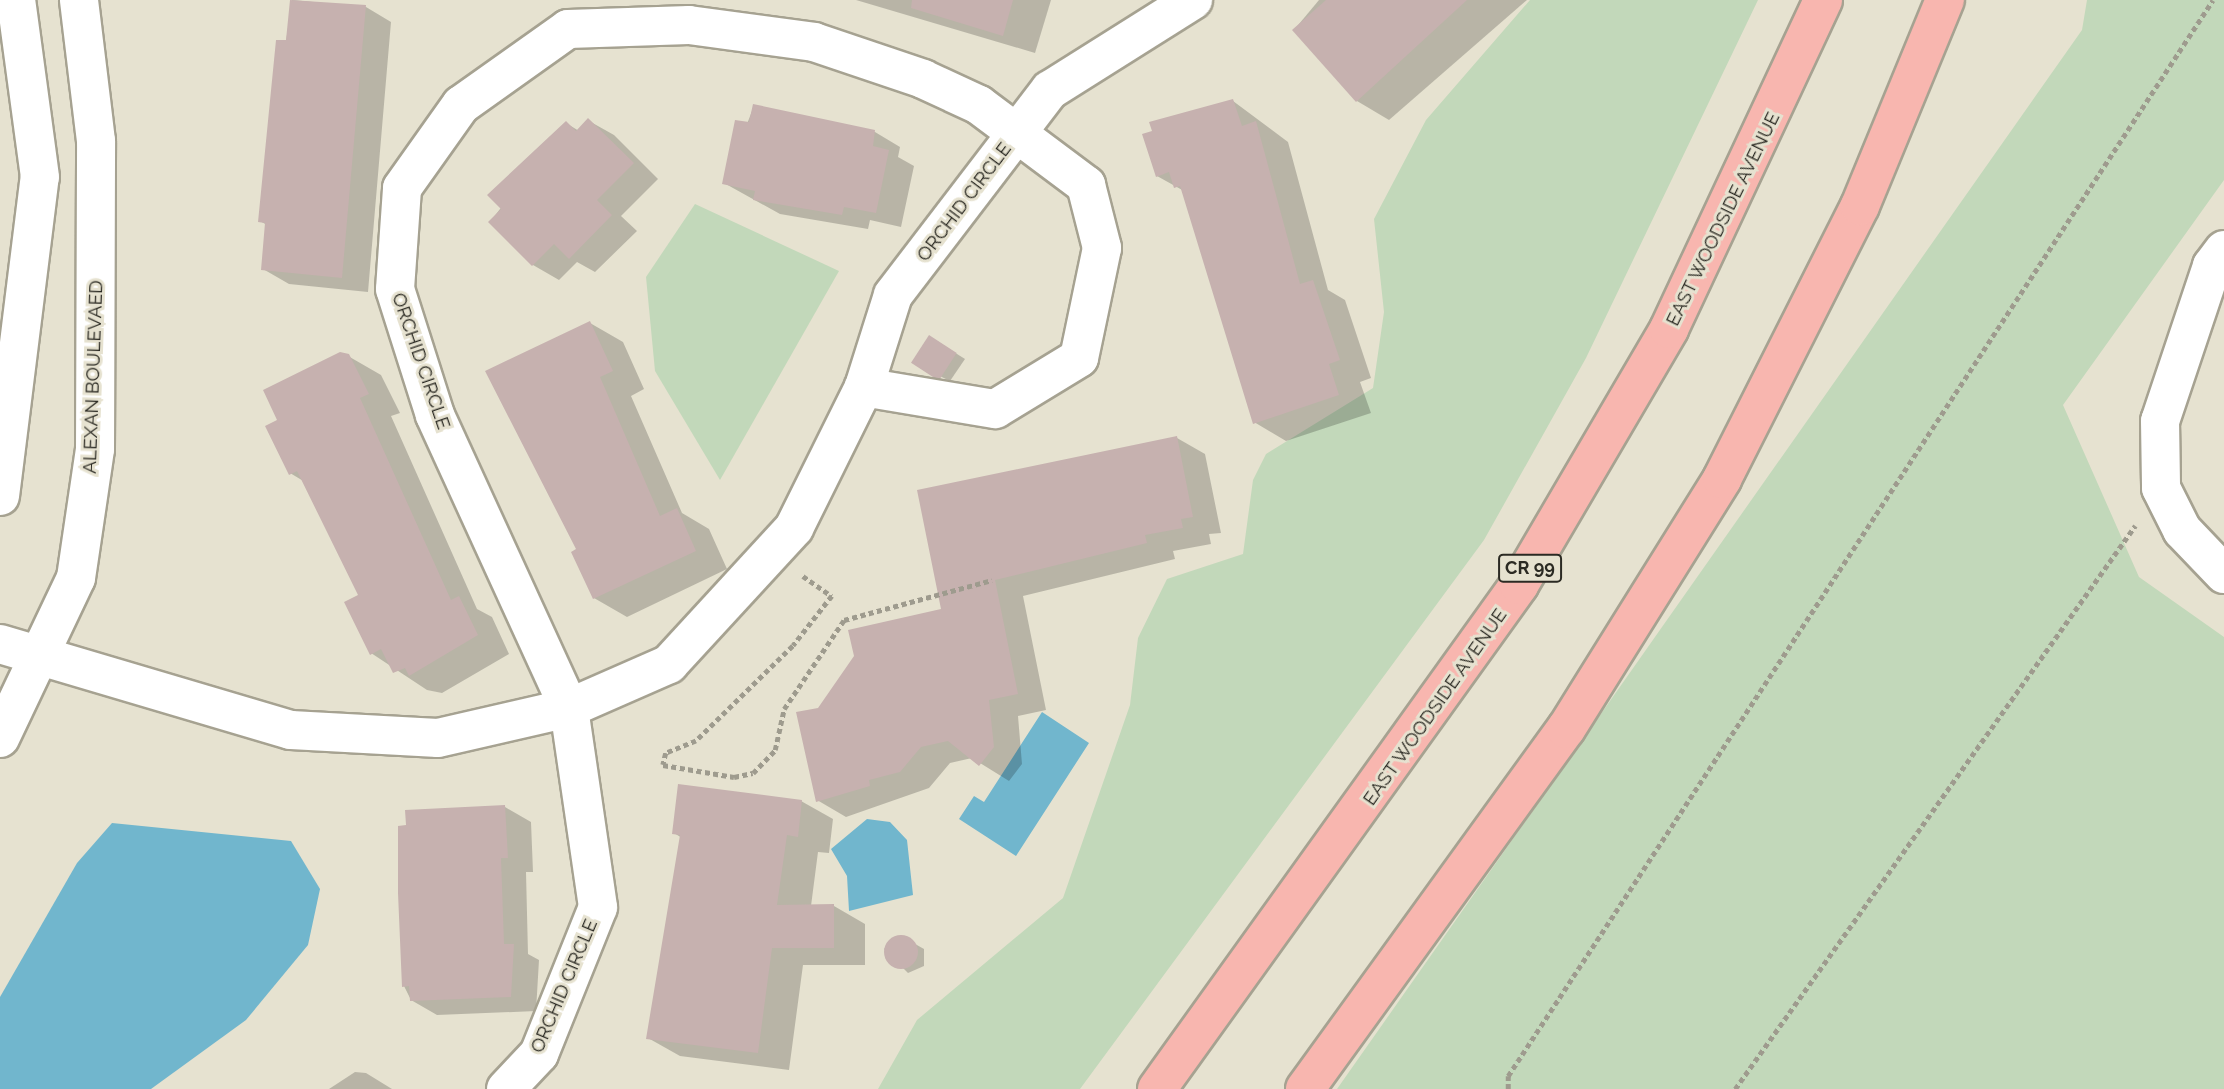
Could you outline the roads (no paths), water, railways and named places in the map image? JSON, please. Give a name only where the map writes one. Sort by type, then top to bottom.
[{"type":"main road","name":"EAST WOODSIDE AVENUE","points":[[1157,1089],[1527,574],[1669,329],[1823,0]]},
{"type":"main road","points":[[1305,1089],[1566,729],[1722,479],[1860,206],[1945,0]]},
{"type":"street","points":[[0,496],[40,177],[16,0]]},
{"type":"street","name":"ALEXAN BOULEVAED","points":[[0,738],[76,578],[95,449],[96,141],[79,0]]},
{"type":"street","name":"ORCHID CIRCLE","points":[[0,644],[37,660],[290,730],[438,738],[569,708],[669,664],[794,528],[864,387],[893,295],[1050,90],[1193,0]]},
{"type":"street","name":"ORCHID CIRCLE","points":[[506,1089],[539,1054],[598,907],[569,708],[435,415],[395,289],[402,188],[461,105],[568,29],[690,25],[814,42],[923,79],[1017,133],[1086,185],[1102,248],[1079,358],[995,409],[864,387]]},
{"type":"street","points":[[2224,250],[2212,266],[2160,421],[2161,488],[2182,530],[2224,574]]},
{"type":"water","points":[[1042,712],[1089,743],[1016,856],[959,819],[974,796],[984,802]]},
{"type":"water","points":[[867,819],[890,822],[907,840],[913,895],[849,911],[847,876],[831,849]]},
{"type":"water","points":[[112,823],[291,841],[320,889],[308,945],[246,1020],[151,1089],[0,1089],[0,997],[77,863]]}]
